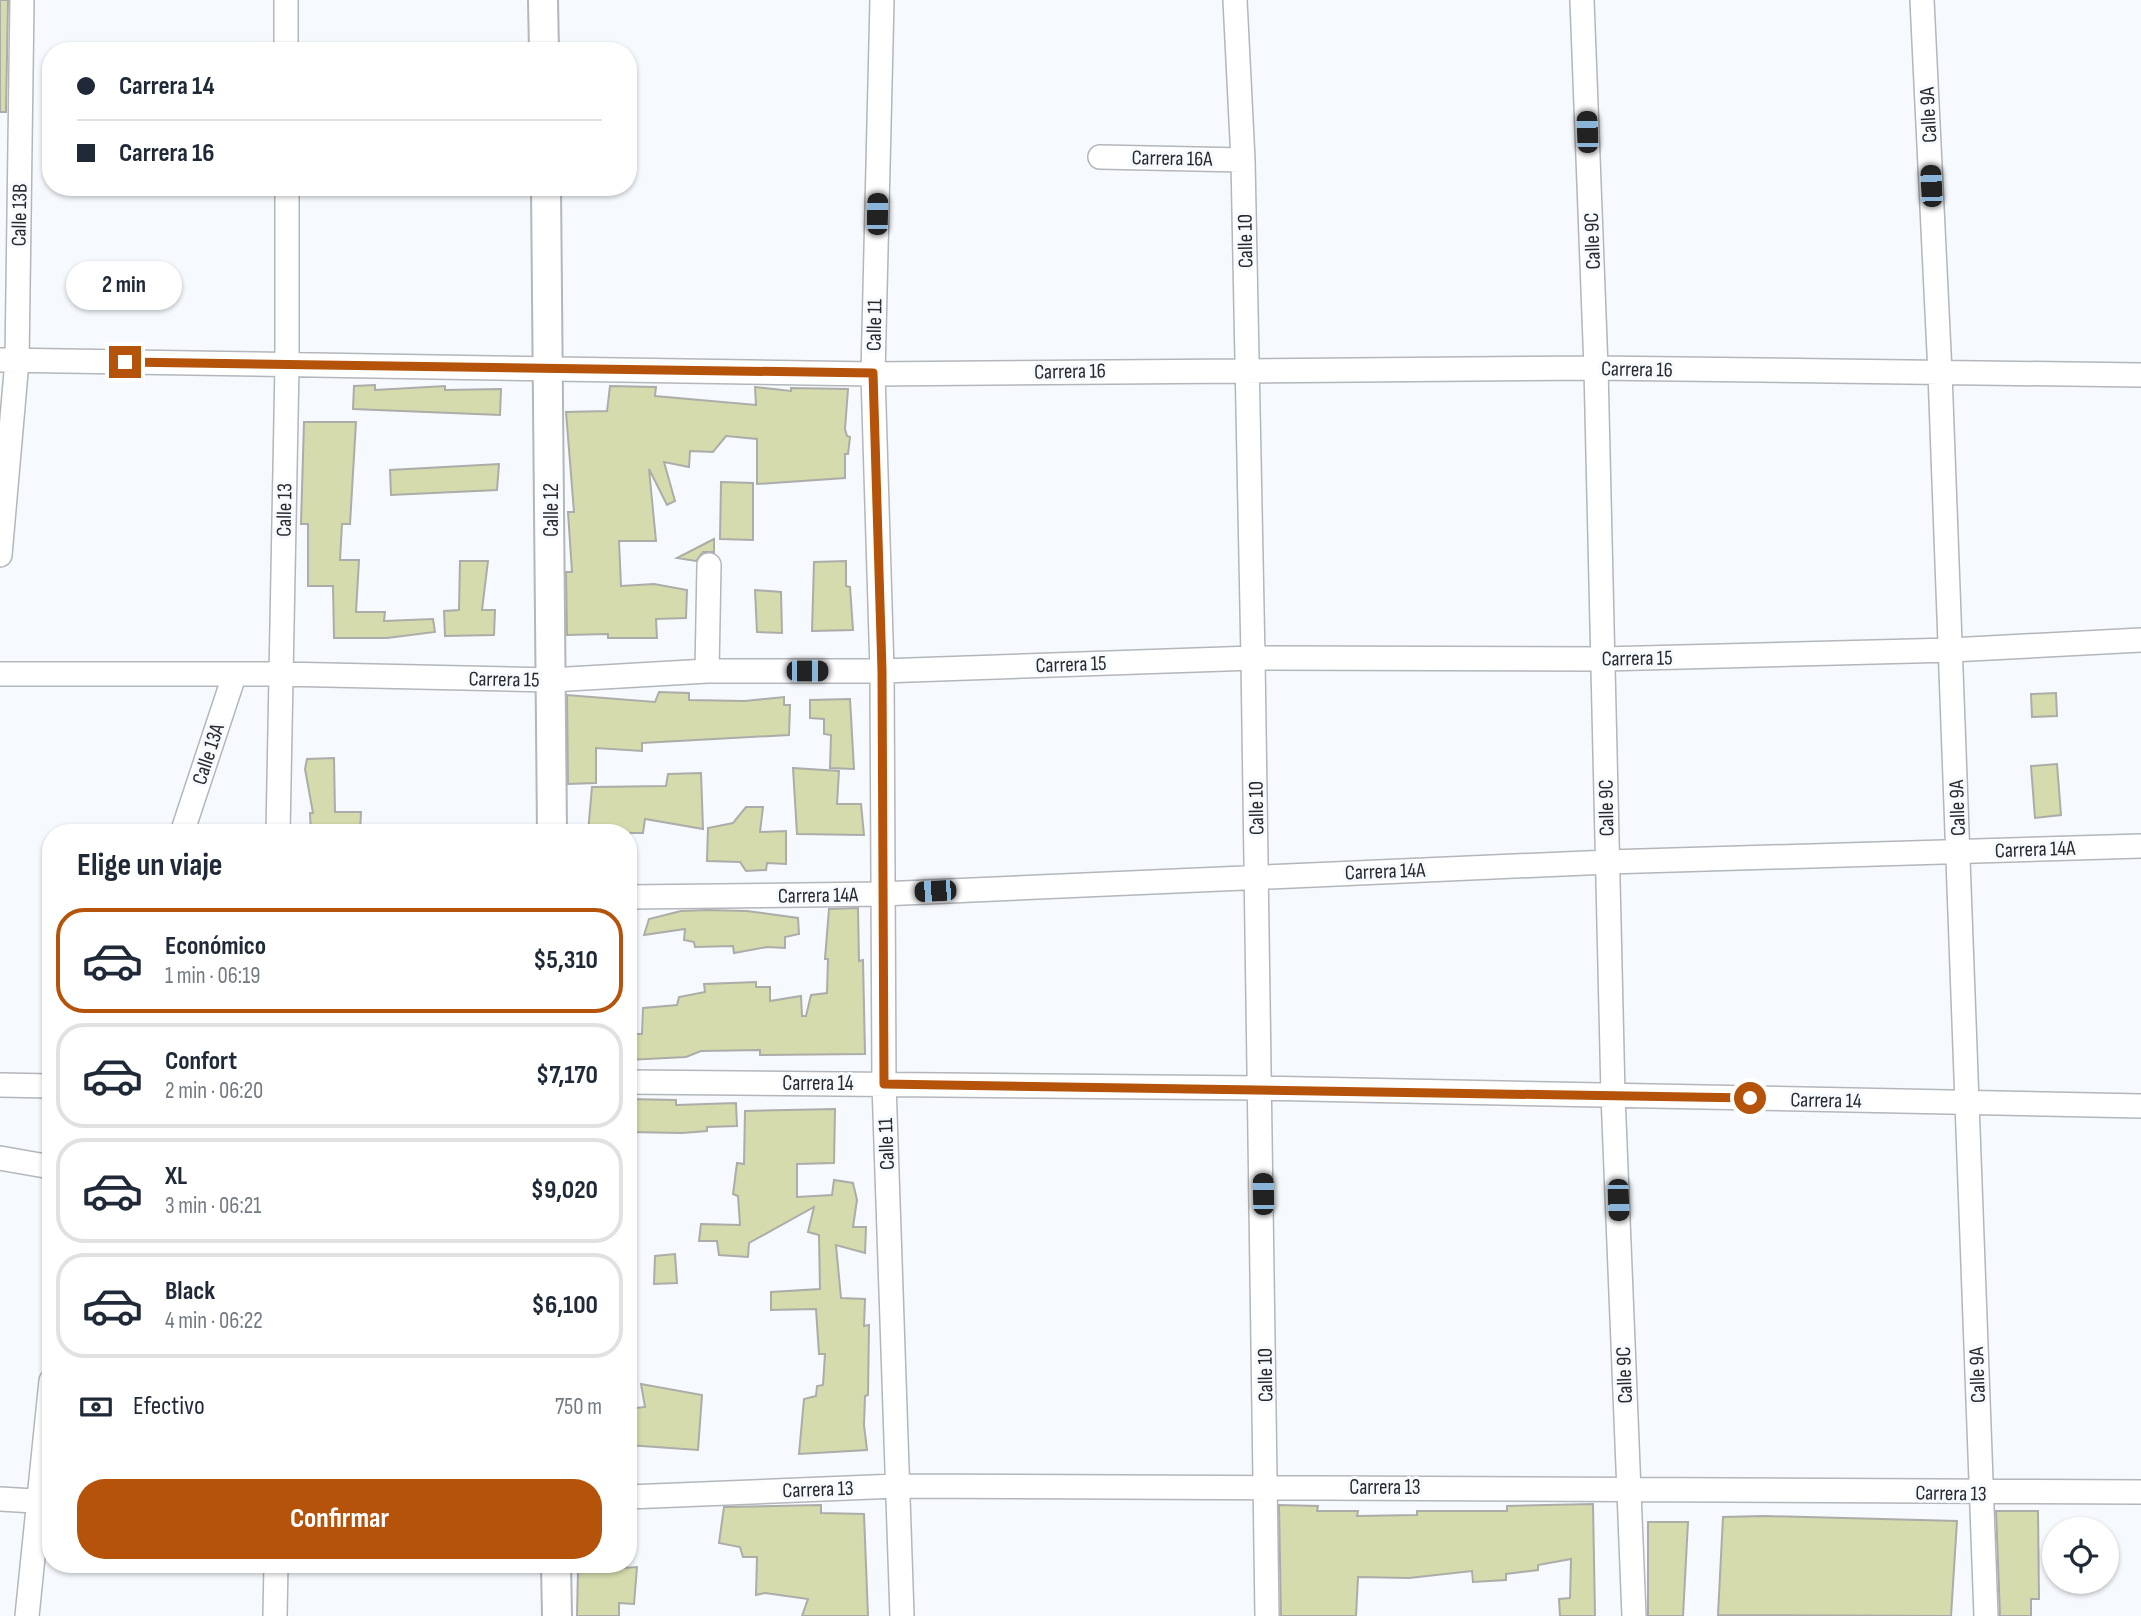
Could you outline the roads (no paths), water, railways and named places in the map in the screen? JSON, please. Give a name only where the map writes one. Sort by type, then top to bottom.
[{"type":"street","name":"Calle 13B","points":[[0,555],[22,0]]},
{"type":"street","points":[[286,0],[286,42]]},
{"type":"street","points":[[543,0],[544,42]]},
{"type":"street","name":"Calle 11","points":[[883,0],[873,373],[882,671],[884,1084],[902,1616]]},
{"type":"street","name":"Calle 10","points":[[1235,0],[1243,160],[1253,658],[1267,1616]]},
{"type":"street","name":"Calle 9C","points":[[1582,0],[1597,368],[1614,1095],[1634,1616]]},
{"type":"street","name":"Calle 9A","points":[[1922,0],[1951,650],[1986,1616]]},
{"type":"street","name":"Carrera 16A","points":[[1100,157],[1243,160]]},
{"type":"street","name":"Calle 13","points":[[278,824],[287,365],[287,196]]},
{"type":"street","name":"Calle 12","points":[[546,196],[550,367],[552,824]]},
{"type":"street","name":"Carrera 16","points":[[8,360],[873,373],[1597,368],[2141,375]]},
{"type":"street","points":[[707,671],[709,565]]},
{"type":"street","name":"Carrera 15","points":[[0,674],[281,674],[551,680],[707,671],[882,671],[1253,658],[1603,659],[1951,650],[2141,640]]},
{"type":"street","name":"Calle 13A","points":[[185,824],[234,676]]},
{"type":"street","name":"Carrera 14A","points":[[637,897],[881,894],[1608,862],[2141,846]]},
{"type":"street","name":"Carrera 14","points":[[637,1082],[1261,1088],[2141,1106]]},
{"type":"street","points":[[0,1085],[42,1086]]},
{"type":"street","points":[[0,1158],[42,1165]]},
{"type":"street","name":"Carrera 13","points":[[637,1497],[897,1486],[2141,1492]]},
{"type":"street","points":[[0,1499],[42,1502]]},
{"type":"street","points":[[27,1616],[42,1515]]},
{"type":"street","points":[[275,1616],[276,1573]]},
{"type":"street","points":[[556,1573],[556,1616]]}]
